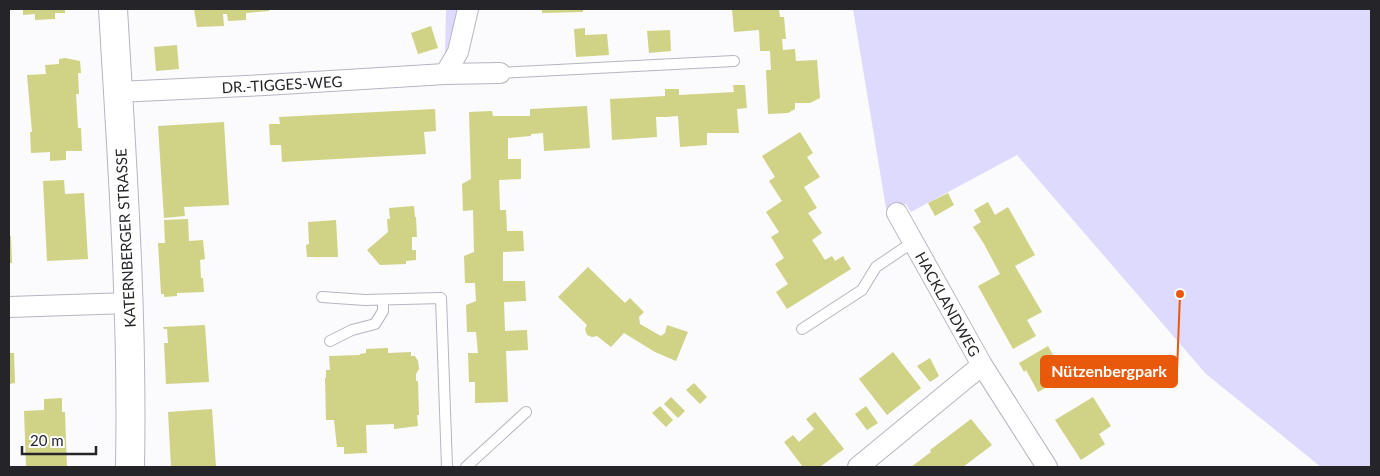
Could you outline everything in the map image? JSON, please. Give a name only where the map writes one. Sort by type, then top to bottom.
[{"type":"street","name":"KATERNBERGER STRASSE","points":[[113,9],[129,302],[132,424],[130,467]]},
{"type":"street","points":[[446,74],[458,52],[468,9]]},
{"type":"street","name":"DR.-TIGGES-WEG","points":[[118,92],[264,86],[446,74],[500,73]]},
{"type":"street","name":"HACKLANDWEG","points":[[897,213],[982,365],[1047,467]]},
{"type":"street","points":[[9,307],[129,302]]},
{"type":"street","name":"HACKLANDWEG","points":[[858,467],[982,365]]},
{"type":"lane","name":"DR.-TIGGES-WEG","points":[[500,73],[734,61]]},
{"type":"lane","name":"HACKLANDWEG","points":[[802,329],[862,290],[876,267],[913,242]]},
{"type":"lane","points":[[322,297],[365,300],[441,298],[447,467]]},
{"type":"lane","points":[[330,341],[352,330],[376,324],[383,312],[383,300]]},
{"type":"lane","points":[[466,467],[526,412]]},
{"type":"shaded area","points":[[446,9],[460,9],[450,55],[445,55]]},
{"type":"shaded area","points":[[853,9],[1371,9],[1371,467],[1321,467],[1206,374],[1017,155],[911,212],[906,204],[887,214]]},
{"type":"building","points":[[23,9],[65,9],[65,13],[55,13],[55,19],[35,20],[35,14],[23,15]]},
{"type":"building","points":[[194,9],[269,9],[269,11],[246,13],[246,20],[228,21],[227,14],[223,14],[224,26],[197,27]]},
{"type":"building","points":[[542,9],[583,9],[583,12],[542,13]]},
{"type":"building","points":[[732,9],[779,9],[780,17],[784,17],[786,39],[782,39],[783,50],[795,49],[796,61],[817,60],[820,98],[810,103],[795,103],[795,109],[788,113],[768,114],[766,70],[771,70],[770,51],[760,51],[759,30],[734,32]]},
{"type":"building","points":[[431,26],[438,48],[418,54],[411,33]]},
{"type":"building","points":[[585,28],[585,35],[607,34],[609,55],[576,57],[574,29]]},
{"type":"building","points":[[670,30],[671,51],[649,53],[647,31]]},
{"type":"building","points":[[177,45],[179,69],[156,71],[154,47]]},
{"type":"building","points":[[65,58],[80,61],[81,73],[78,73],[79,94],[76,94],[78,128],[81,128],[82,151],[66,151],[66,160],[50,161],[50,152],[31,153],[30,132],[32,132],[27,75],[46,74],[45,65],[59,64],[59,59]]},
{"type":"building","points":[[733,85],[745,85],[747,108],[737,109],[739,133],[707,133],[707,145],[680,147],[678,116],[656,117],[657,137],[612,140],[610,99],[665,96],[665,89],[679,89],[679,95],[734,92]]},
{"type":"building","points":[[587,106],[590,148],[544,151],[543,133],[508,138],[508,159],[521,159],[521,179],[499,180],[500,210],[506,210],[507,231],[523,231],[524,251],[503,252],[503,281],[525,281],[526,301],[504,302],[505,331],[527,330],[528,350],[506,351],[508,402],[475,403],[475,382],[469,382],[468,353],[478,353],[476,332],[467,332],[466,305],[476,301],[475,283],[465,283],[464,256],[474,252],[473,210],[463,211],[462,184],[471,179],[469,112],[492,111],[493,116],[530,116],[530,109]]},
{"type":"building","points":[[435,109],[436,131],[424,132],[426,154],[282,162],[281,145],[270,145],[269,124],[280,124],[279,117]]},
{"type":"building","points":[[224,122],[229,205],[184,207],[185,216],[164,218],[158,126]]},
{"type":"building","points":[[800,132],[813,153],[807,157],[820,177],[804,187],[817,208],[808,213],[822,233],[812,240],[825,260],[832,256],[835,261],[843,256],[851,269],[787,309],[776,292],[788,284],[775,264],[784,258],[771,237],[779,232],[766,212],[782,201],[769,181],[775,177],[762,156]]},
{"type":"building","points":[[64,180],[65,194],[84,193],[88,259],[47,261],[43,181]]},
{"type":"building","points":[[948,193],[954,205],[935,216],[928,203]]},
{"type":"building","points":[[988,202],[995,215],[1008,207],[1035,255],[1015,266],[1042,312],[1027,320],[1036,336],[1013,349],[978,286],[1000,274],[973,227],[981,222],[974,210]]},
{"type":"building","points":[[414,206],[417,237],[412,237],[412,250],[416,250],[416,260],[406,261],[406,264],[380,265],[367,250],[388,232],[387,219],[390,219],[389,208]]},
{"type":"building","points":[[188,219],[189,241],[203,240],[205,259],[200,260],[204,292],[177,293],[177,296],[164,297],[164,294],[161,294],[158,243],[165,243],[164,220]]},
{"type":"building","points":[[336,220],[338,257],[307,257],[306,245],[309,244],[308,222]]},
{"type":"building","points":[[9,236],[11,236],[12,263],[9,263]]},
{"type":"building","points":[[588,267],[625,303],[630,298],[644,312],[639,317],[640,324],[661,336],[665,333],[667,325],[688,332],[676,361],[655,352],[624,333],[611,347],[597,336],[587,335],[585,329],[587,325],[558,297]]},
{"type":"building","points":[[205,325],[209,382],[166,384],[164,343],[168,343],[167,329],[163,327]]},
{"type":"building","points":[[1048,346],[1065,377],[1038,392],[1026,370],[1024,372],[1019,363]]},
{"type":"building","points":[[388,348],[388,353],[411,352],[411,356],[415,356],[418,361],[419,369],[416,374],[416,381],[418,381],[418,426],[394,429],[394,424],[366,425],[367,453],[344,454],[344,447],[337,447],[334,420],[326,420],[325,378],[326,370],[330,370],[329,356],[360,355],[366,353],[366,349]]},
{"type":"building","points":[[893,352],[921,388],[887,415],[859,379]]},
{"type":"building","points":[[9,353],[14,353],[15,383],[9,384]]},
{"type":"building","points":[[930,358],[939,376],[930,382],[917,366]]},
{"type":"building","points":[[694,383],[707,397],[700,404],[686,390]]},
{"type":"building","points":[[671,397],[685,411],[678,418],[664,404]]},
{"type":"building","points":[[1093,397],[1111,426],[1099,434],[1105,444],[1081,460],[1055,420]]},
{"type":"building","points":[[62,398],[62,412],[65,412],[67,467],[26,467],[24,411],[44,410],[44,399]]},
{"type":"building","points":[[660,406],[673,420],[666,427],[652,413]]},
{"type":"building","points":[[866,406],[878,423],[867,430],[855,414]]},
{"type":"building","points":[[212,409],[216,467],[171,467],[168,412]]},
{"type":"building","points":[[815,412],[844,449],[820,467],[803,467],[784,442],[793,435],[799,442],[814,429],[806,419]]},
{"type":"building","points":[[971,419],[992,445],[963,467],[911,467],[931,452],[930,450]]},
{"type":"place","name":"Nützenbergpark","points":[[1180,294]]}]
